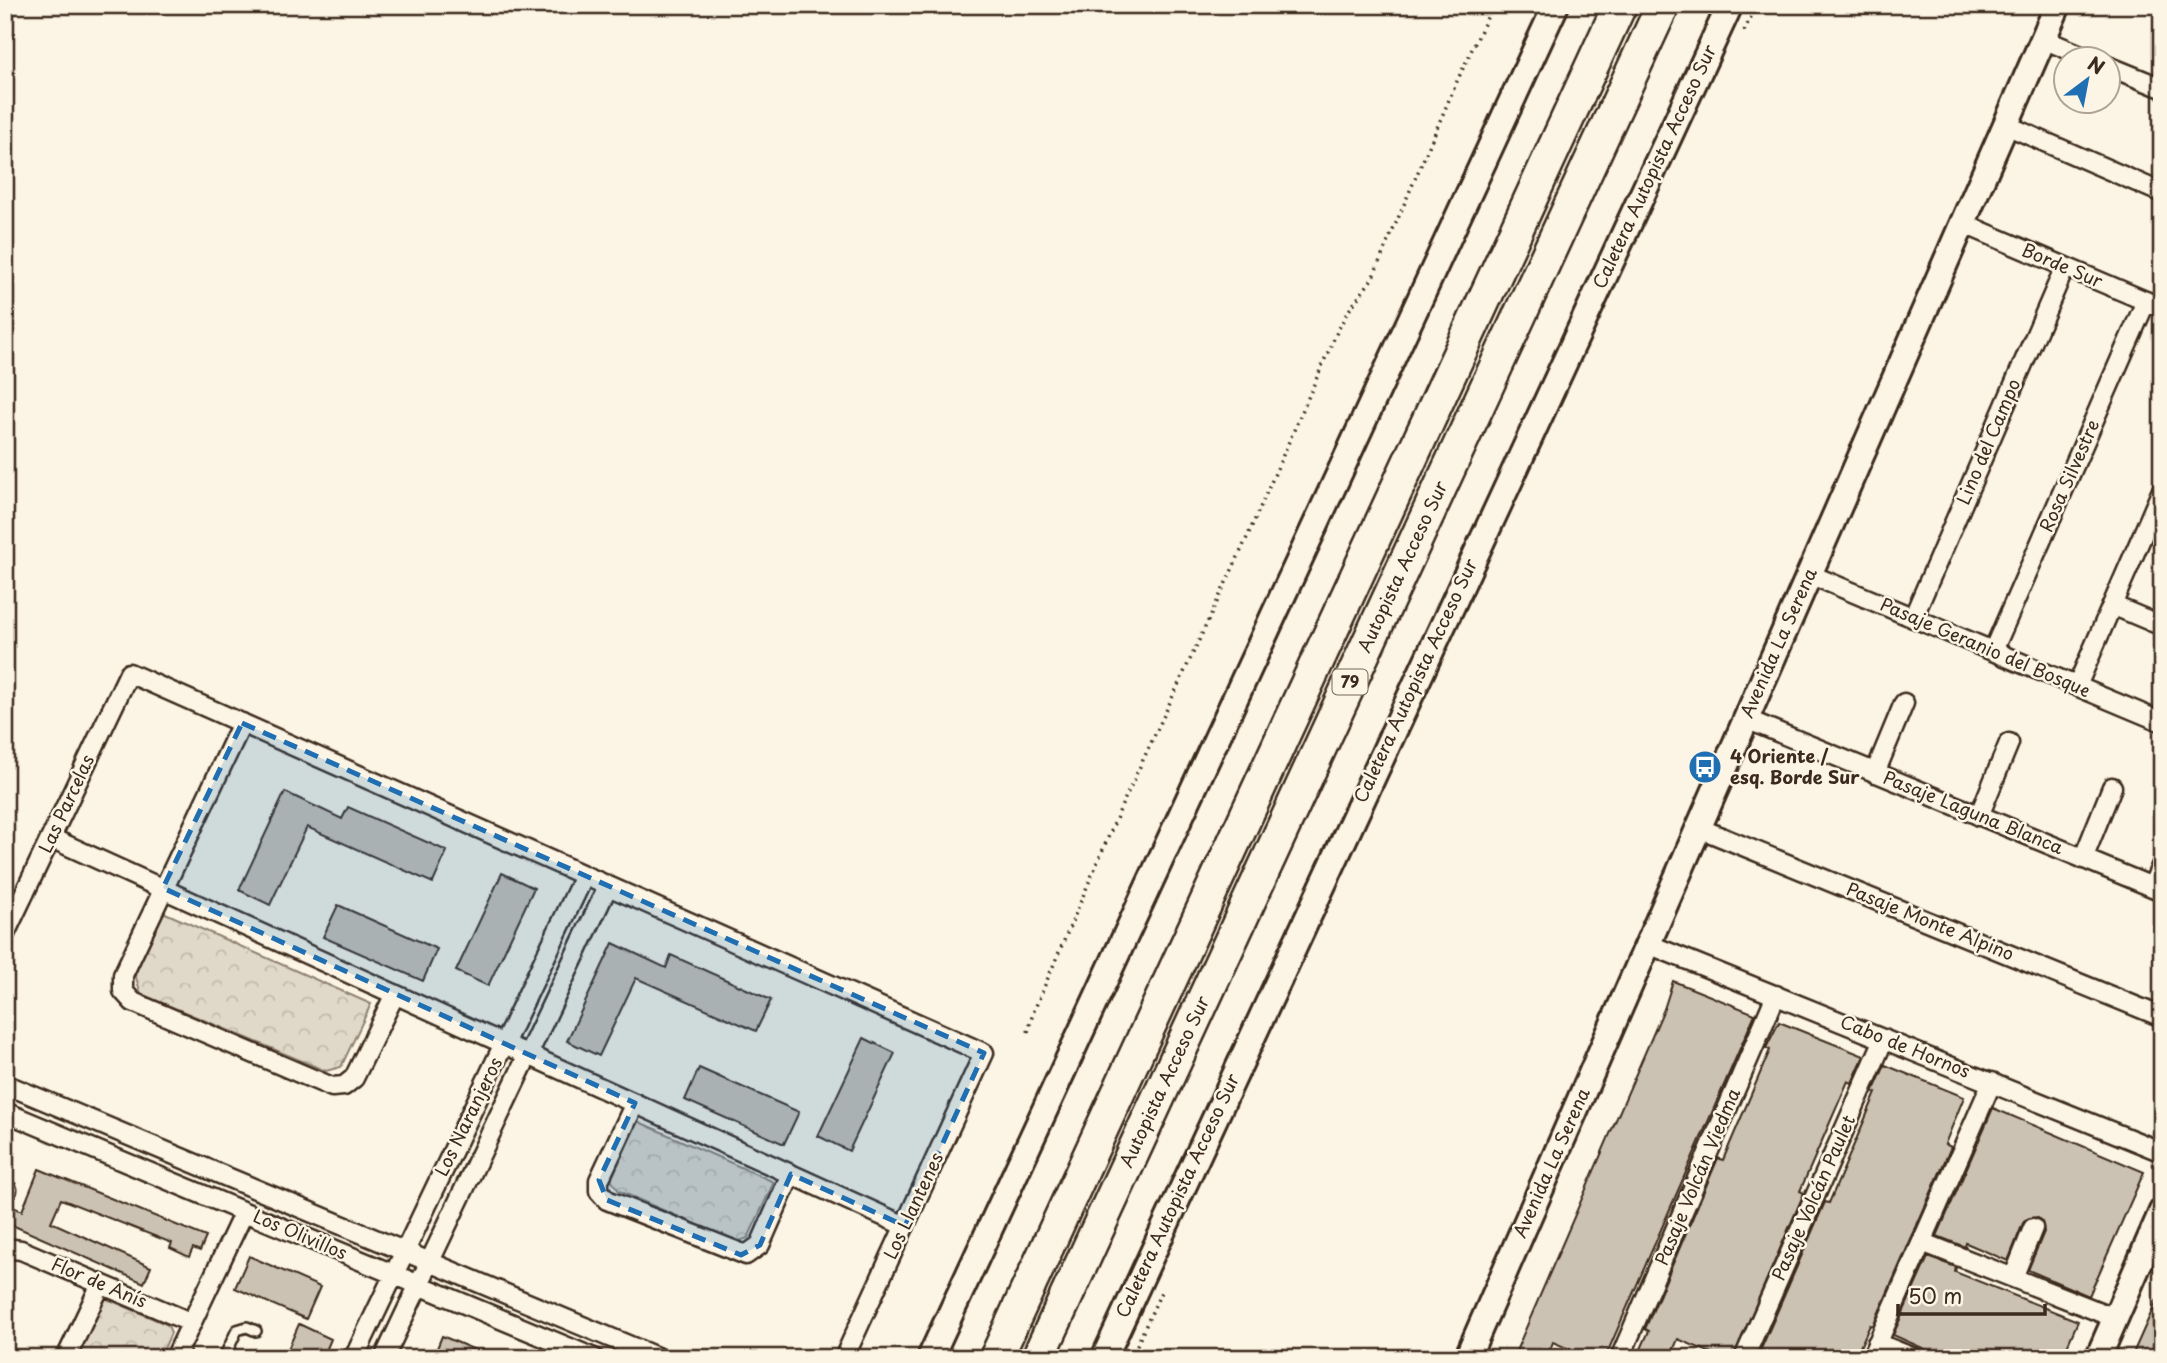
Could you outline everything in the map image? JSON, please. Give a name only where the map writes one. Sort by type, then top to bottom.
[{"type":"highway","name":"79","points":[[996,1358],[1620,5]]},
{"type":"highway","name":"Autopista Acceso Sur","points":[[1038,1358],[1663,5]]},
{"type":"main road","points":[[930,1358],[1556,5]]},
{"type":"main road","name":"Caletera Autopista Acceso Sur","points":[[1104,1358],[1730,5]]},
{"type":"main road","name":"Avenida La Serena","points":[[1467,1358],[2058,5]]},
{"type":"main road","points":[[2098,1358],[2162,1211]]},
{"type":"street","points":[[2043,39],[2060,46]]},
{"type":"street","points":[[2122,70],[2160,82]]},
{"type":"street","points":[[2006,125],[2162,193]]},
{"type":"street","name":"Borde Sur","points":[[1962,223],[2154,304]]},
{"type":"street","name":"Lino del Campo","points":[[1913,618],[2065,267]]},
{"type":"street","name":"Rosa Silvestre","points":[[1993,651],[2154,304]]},
{"type":"street","points":[[2077,686],[2112,605],[2155,525],[2162,490]]},
{"type":"street","name":"Pasaje Geranio del Bosque","points":[[1809,574],[2162,722]]},
{"type":"street","points":[[2112,605],[2162,626]]},
{"type":"street","name":"Las Parcelas","points":[[5,934],[129,673],[242,723]]},
{"type":"street","points":[[1875,773],[1905,703]]},
{"type":"street","name":"Pasaje Laguna Blanca","points":[[1746,719],[2157,889]]},
{"type":"street","points":[[395,994],[354,1078],[338,1087],[326,1086],[133,1002],[122,990],[122,975],[242,723],[608,886]]},
{"type":"street","points":[[1979,816],[2009,743]]},
{"type":"street","points":[[2083,859],[2112,787]]},
{"type":"street","name":"Pasaje Monte Alpino","points":[[1699,828],[2162,1017]]},
{"type":"street","points":[[51,838],[905,1226]]},
{"type":"street","points":[[2157,889],[2162,864]]},
{"type":"street","name":"Los Naranjeros","points":[[354,1358],[584,876]]},
{"type":"street","name":"Los Naranjeros","points":[[384,1358],[608,886]]},
{"type":"street","name":"Los Llantenes","points":[[608,886],[984,1053],[845,1358]]},
{"type":"street","name":"Cabo de Hornos","points":[[1648,944],[2162,1152]]},
{"type":"street","name":"Pasaje Volcán Viedma","points":[[1620,1358],[1776,995]]},
{"type":"street","name":"Pasaje Volcán Paulet","points":[[1744,1358],[1884,1039]]},
{"type":"street","points":[[1913,1358],[1874,1350],[1992,1083]]},
{"type":"street","points":[[5,1084],[659,1358]]},
{"type":"street","points":[[635,1103],[599,1180],[599,1191],[607,1200],[746,1255],[760,1245],[792,1174]]},
{"type":"street","name":"Los Olivillos","points":[[5,1112],[585,1356]]},
{"type":"street","points":[[175,1358],[244,1212]]},
{"type":"street","points":[[2013,1278],[2033,1228]]},
{"type":"street","points":[[1922,1242],[2115,1318]]},
{"type":"street","name":"Flor de Anís","points":[[5,1248],[21,1250],[192,1323]]},
{"type":"street","points":[[66,1358],[101,1283]]},
{"type":"lane","points":[[224,1358],[237,1330],[247,1327],[256,1331]]},
{"type":"path","points":[[1028,1032],[1033,1013],[1122,805],[1245,542],[1336,334],[1347,313],[1372,279],[1458,79],[1493,5]]},
{"type":"highlighted area","points":[[242,723],[984,1053],[905,1226],[791,1174],[760,1245],[741,1255],[607,1200],[599,1180],[635,1103],[163,888]]},
{"type":"green space","points":[[163,912],[371,1004],[341,1067],[326,1071],[141,994],[135,974]]},
{"type":"green space","points":[[637,1121],[774,1182],[748,1238],[736,1242],[619,1191],[611,1180]]},
{"type":"green space","points":[[103,1297],[168,1325],[171,1333],[160,1358],[75,1358]]},
{"type":"building","points":[[285,792],[342,819],[348,807],[447,851],[433,883],[307,827],[270,905],[239,890]]},
{"type":"building","points":[[502,873],[534,888],[488,986],[456,971]]},
{"type":"building","points":[[338,905],[437,949],[423,981],[323,937]]},
{"type":"building","points":[[613,943],[666,968],[671,955],[771,1000],[756,1031],[636,978],[599,1056],[567,1041]]},
{"type":"building","points":[[1673,981],[1755,1014],[1605,1358],[1590,1358],[1553,1342],[1547,1358],[1513,1358],[1664,1009]]},
{"type":"building","points":[[1779,1022],[1864,1056],[1852,1083],[1848,1081],[1800,1191],[1804,1193],[1733,1358],[1723,1358],[1678,1339],[1670,1358],[1637,1358],[1649,1331],[1645,1329],[1718,1158],[1723,1160],[1770,1050],[1766,1048]]},
{"type":"building","points":[[864,1038],[895,1053],[849,1151],[818,1136]]},
{"type":"building","points":[[1885,1065],[1964,1097],[1945,1144],[1951,1147],[1873,1326],[1870,1325],[1855,1358],[1757,1358],[1825,1202],[1829,1203],[1876,1093],[1873,1092]]},
{"type":"building","points":[[699,1068],[799,1112],[784,1144],[685,1100]]},
{"type":"building","points":[[1993,1108],[2144,1172],[2089,1296],[2028,1270],[2044,1232],[2042,1222],[2037,1217],[2027,1219],[2023,1223],[2008,1261],[1966,1243],[1965,1247],[1937,1236]]},
{"type":"building","points":[[39,1169],[206,1237],[200,1251],[193,1248],[189,1257],[170,1248],[172,1243],[61,1199],[51,1222],[151,1267],[144,1283],[5,1222],[11,1206],[22,1211]]},
{"type":"building","points":[[249,1256],[320,1287],[306,1319],[235,1288]]},
{"type":"building","points":[[1928,1257],[1956,1267],[1955,1272],[2078,1321],[2062,1358],[1945,1358],[1893,1335]]},
{"type":"building","points":[[2162,1289],[2162,1358],[2131,1358],[2143,1331]]},
{"type":"building","points":[[299,1324],[331,1339],[323,1358],[284,1358]]},
{"type":"building","points":[[442,1336],[494,1358],[433,1358]]},
{"type":"place","name":"4 Oriente / esq. Borde Sur","points":[[1705,767]]}]
